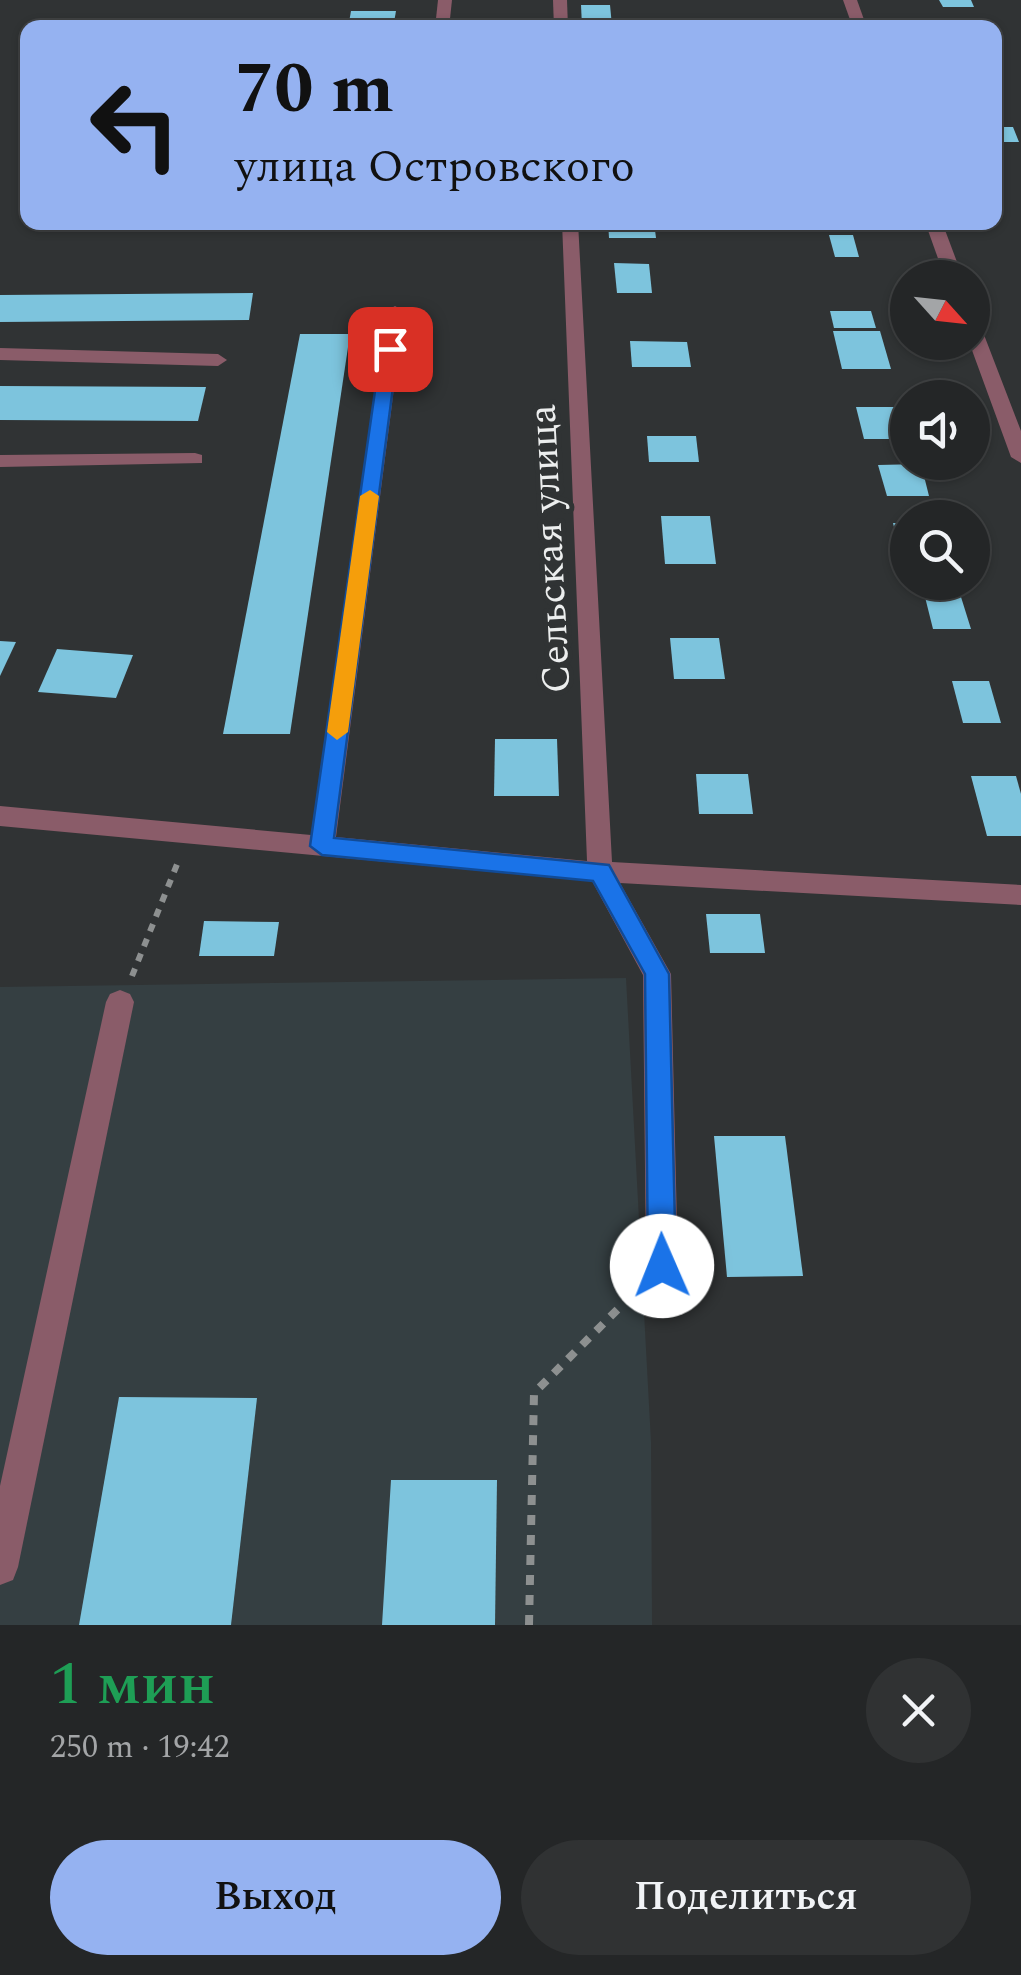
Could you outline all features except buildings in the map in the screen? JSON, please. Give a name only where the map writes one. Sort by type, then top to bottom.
[{"type":"street","name":"Сельская улица","points":[[570,230],[600,872]]},
{"type":"street","points":[[936,230],[947,260]]},
{"type":"street","points":[[322,846],[395,311]]},
{"type":"street","points":[[0,354],[218,360]]},
{"type":"street","points":[[985,360],[1021,456]]},
{"type":"street","points":[[0,461],[196,459]]},
{"type":"street","points":[[0,816],[600,872],[1021,895]]},
{"type":"street","points":[[600,872],[657,974],[662,1266]]},
{"type":"street","points":[[0,1567],[120,1002]]},
{"type":"path","points":[[120,1002],[191,834]]},
{"type":"path","points":[[529,1625],[534,1393],[662,1266]]},
{"type":"shaded area","points":[[626,978],[651,1442],[652,1625],[0,1625],[0,987]]},
{"type":"slow traffic","points":[[337,732],[370,496]]},
{"type":"route","points":[[390,349],[322,846],[600,872],[657,974],[662,1266]]}]
